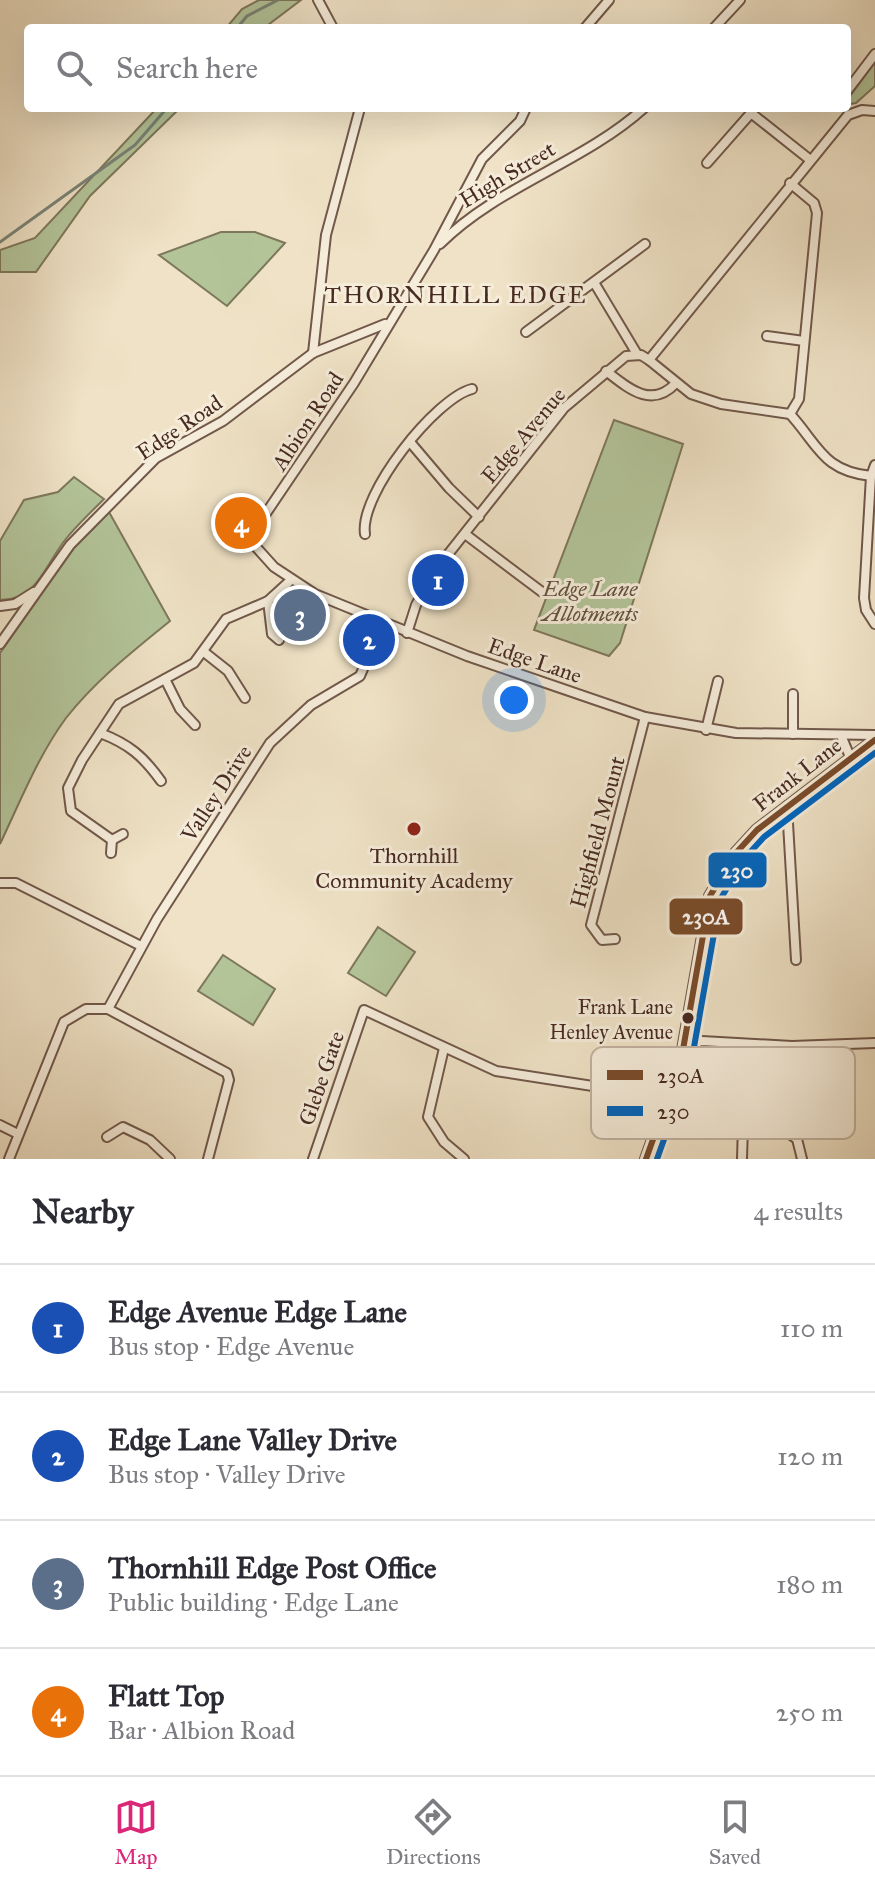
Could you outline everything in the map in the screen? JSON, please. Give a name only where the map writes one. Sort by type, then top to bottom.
[{"type":"street","points":[[318,0],[331,24]]},
{"type":"street","points":[[588,24],[609,0]]},
{"type":"street","points":[[718,24],[740,0]]},
{"type":"street","points":[[851,86],[875,54]]},
{"type":"street","points":[[851,111],[875,111]]},
{"type":"street","points":[[313,353],[329,223],[359,112]]},
{"type":"street","points":[[434,250],[482,159],[520,121],[524,112]]},
{"type":"street","name":"High Street","points":[[434,250],[463,221],[612,132],[639,112]]},
{"type":"street","points":[[707,163],[752,112]]},
{"type":"street","points":[[754,112],[809,159]]},
{"type":"street","points":[[649,360],[846,112]]},
{"type":"street","points":[[790,183],[814,203],[817,213],[799,399],[790,414]]},
{"type":"street","points":[[526,332],[595,284],[645,244]]},
{"type":"street","name":"Albion Road","points":[[252,534],[354,383],[386,324],[434,250]]},
{"type":"street","points":[[595,284],[637,354],[691,394],[721,404],[790,414],[830,463],[847,474],[871,476]]},
{"type":"street","name":"Edge Road","points":[[0,644],[70,545],[156,458],[223,421],[313,353],[386,324]]},
{"type":"street","points":[[767,336],[804,341]]},
{"type":"street","name":"Edge Avenue","points":[[407,633],[416,605],[434,572],[564,408],[626,356],[637,354]]},
{"type":"street","points":[[606,371],[631,391],[651,397],[666,394],[676,383]]},
{"type":"street","points":[[365,534],[366,515],[380,480],[410,442],[463,391],[472,389]]},
{"type":"street","points":[[410,442],[479,517]]},
{"type":"street","points":[[875,465],[871,476],[864,598],[866,610],[875,624]]},
{"type":"street","name":"Edge Lane","points":[[252,534],[263,556],[291,580],[382,624],[645,717],[706,730],[875,738]]},
{"type":"street","points":[[465,534],[542,592]]},
{"type":"street","points":[[112,840],[71,811],[68,788],[119,704],[194,663],[226,619],[268,601],[291,580]]},
{"type":"street","points":[[0,606],[15,604],[38,590]]},
{"type":"street","points":[[268,601],[272,634],[279,640]]},
{"type":"street","name":"Valley Drive","points":[[108,1009],[141,946],[270,743],[311,705],[360,676],[382,624]]},
{"type":"street","points":[[204,652],[228,671],[245,698]]},
{"type":"street","points":[[165,679],[180,709],[195,725]]},
{"type":"street","points":[[706,730],[718,681]]},
{"type":"street","points":[[793,694],[793,734]]},
{"type":"street","name":"Highfield Mount","points":[[615,939],[602,940],[591,925],[645,717]]},
{"type":"street","points":[[100,733],[124,742],[141,753],[161,781]]},
{"type":"street","points":[[841,735],[850,757]]},
{"type":"street","name":"Frank Lane","points":[[683,1047],[710,896],[735,854],[757,830],[875,738]]},
{"type":"street","points":[[787,806],[796,960]]},
{"type":"street","points":[[112,840],[123,834]]},
{"type":"street","points":[[111,853],[112,840]]},
{"type":"street","points":[[0,883],[16,883],[141,946]]},
{"type":"street","points":[[9,1159],[64,1022],[86,1009],[108,1009],[227,1073],[229,1080],[208,1159]]},
{"type":"street","name":"Glebe Gate","points":[[313,1159],[364,1010],[444,1048]]},
{"type":"street","points":[[684,1044],[702,1041],[792,1046],[875,1043]]},
{"type":"street","points":[[464,1159],[444,1142],[428,1117],[444,1048],[496,1071],[591,1086]]},
{"type":"street","points":[[0,1125],[18,1134]]},
{"type":"street","points":[[107,1137],[123,1127],[150,1140],[170,1159]]},
{"type":"street","name":"Frank Lane","points":[[646,1159],[654,1139]]},
{"type":"street","points":[[797,1139],[802,1159]]},
{"type":"green space","points":[[259,0],[301,0],[269,24],[229,24],[242,9]]},
{"type":"green space","points":[[875,62],[875,86],[856,103],[851,104],[851,95]]},
{"type":"green space","points":[[153,112],[176,112],[90,196],[36,272],[0,272],[0,250],[35,238]]},
{"type":"green space","points":[[221,232],[255,232],[285,243],[227,306],[159,255]]},
{"type":"green space","name":"Edge Lane Allotments","points":[[614,420],[683,444],[620,643],[609,656],[534,630]]},
{"type":"green space","points":[[74,477],[104,499],[65,540],[32,588],[13,598],[0,600],[0,541],[24,500],[58,492]]},
{"type":"green space","points":[[109,512],[170,621],[102,679],[66,718],[38,763],[0,844],[0,653],[74,548]]},
{"type":"green space","points":[[378,927],[415,952],[386,996],[348,973]]},
{"type":"green space","points":[[223,955],[275,989],[253,1025],[198,991]]},
{"type":"waterway","points":[[240,24],[247,16],[278,0]]},
{"type":"waterway","points":[[0,242],[135,145],[164,112]]},
{"type":"transit line","name":"230A","points":[[683,1047],[710,896],[735,854],[757,830],[875,740]]},
{"type":"transit line","name":"230","points":[[694,1047],[720,900],[743,860],[764,837],[875,753]]},
{"type":"transit line","name":"230A","points":[[646,1159],[653,1139]]},
{"type":"transit line","name":"230","points":[[657,1159],[664,1139]]},
{"type":"place","name":"Flatt Top","points":[[241,523]]},
{"type":"place","name":"Edge Avenue Edge Lane","points":[[438,580]]},
{"type":"place","name":"Thornhill Edge Post Office","points":[[300,615]]},
{"type":"place","name":"Edge Lane Valley Drive","points":[[369,640]]},
{"type":"place","name":"Thornhill Community Academy","points":[[414,829]]},
{"type":"place","name":"Frank Lane Henley Avenue","points":[[688,1018]]},
{"type":"district","name":"THORNHILL EDGE","points":[[456,295]]}]
